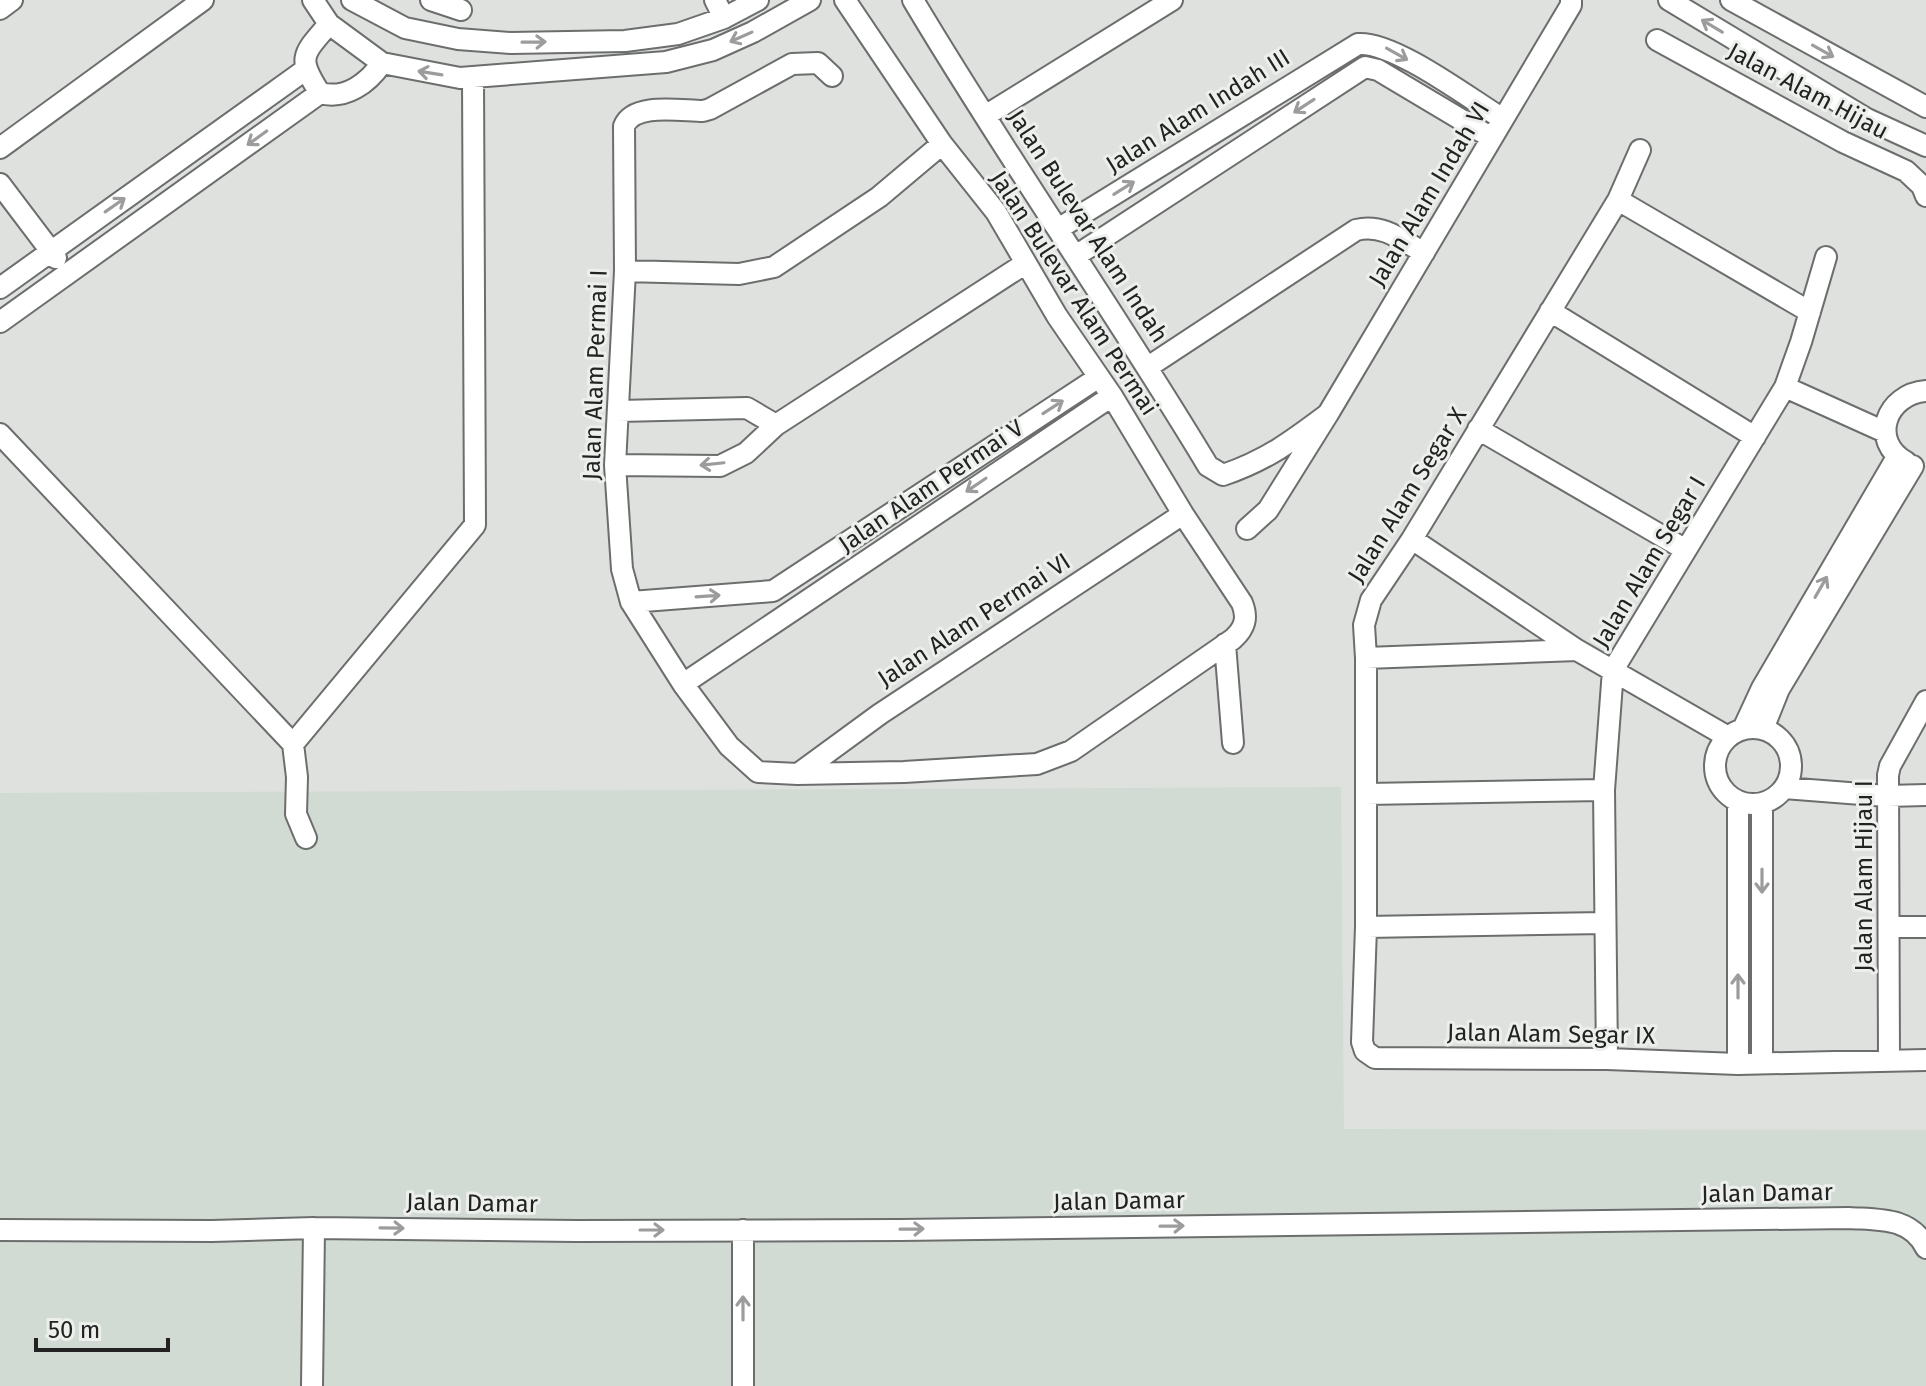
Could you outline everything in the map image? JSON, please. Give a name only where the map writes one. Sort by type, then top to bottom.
[{"type":"street","points":[[0,9],[12,0]]},
{"type":"street","points":[[0,148],[203,0]]},
{"type":"street","points":[[313,0],[329,24],[382,64],[460,78],[666,62],[713,50],[810,0]]},
{"type":"street","points":[[352,0],[405,28],[458,39],[511,43],[625,41],[678,34],[727,8],[758,0]]},
{"type":"street","points":[[431,0],[461,10]]},
{"type":"street","name":"Jalan Bulevar Alam Permai","points":[[845,0],[942,144],[996,212],[1057,316],[1112,396],[1183,514],[1242,603],[1245,622]]},
{"type":"street","name":"Jalan Bulevar Alam Indah","points":[[913,0],[1208,466],[1223,475]]},
{"type":"street","points":[[985,116],[1172,0]]},
{"type":"street","name":"Jalan Alam Indah VI","points":[[1247,529],[1268,510],[1328,414],[1571,5],[1571,0]]},
{"type":"street","points":[[1669,0],[1867,119],[1926,146]]},
{"type":"street","points":[[1731,0],[1926,107]]},
{"type":"street","points":[[329,24],[307,54],[305,70],[320,93],[329,95],[353,89],[382,64]]},
{"type":"street","name":"Jalan Alam Hijau","points":[[1657,40],[1843,142],[1906,171],[1922,186],[1926,196]]},
{"type":"street","points":[[1365,67],[1368,43],[1390,49],[1503,119]]},
{"type":"street","name":"Jalan Alam Indah III","points":[[1058,229],[1348,48],[1368,43]]},
{"type":"street","name":"Jalan Alam Permai I","points":[[832,76],[818,63],[792,64],[703,111],[647,111],[627,118],[624,126],[625,271],[615,465],[622,569],[631,602],[683,684],[744,762],[758,772],[798,774],[1037,764],[1071,751],[1225,644],[1241,631],[1245,622]]},
{"type":"street","points":[[1077,255],[1365,67],[1378,70],[1492,138]]},
{"type":"street","points":[[0,288],[305,70]]},
{"type":"street","points":[[293,744],[475,525],[473,77]]},
{"type":"street","points":[[0,322],[320,93]]},
{"type":"street","points":[[625,271],[739,274],[774,267],[879,197],[942,144]]},
{"type":"street","name":"Jalan Alam Segar X","points":[[1365,1051],[1362,1042],[1366,927],[1364,625],[1371,600],[1412,539],[1618,200],[1640,150]]},
{"type":"street","points":[[0,184],[67,275]]},
{"type":"street","points":[[1618,200],[1810,312]]},
{"type":"street","points":[[1148,367],[1356,230],[1368,227],[1382,229],[1424,253]]},
{"type":"street","name":"Jalan Alam Segar I","points":[[1607,1059],[1604,790],[1613,670],[1785,387],[1826,257]]},
{"type":"street","points":[[615,465],[720,466],[746,453],[776,425],[1026,263]]},
{"type":"street","points":[[1550,311],[1755,437]]},
{"type":"street","name":"Jalan Alam Permai V","points":[[631,602],[773,591],[1099,377]]},
{"type":"street","points":[[1785,387],[1885,432]]},
{"type":"street","points":[[1412,539],[1577,650],[1613,670],[1745,731],[1776,735],[1786,746],[1791,760],[1791,775],[1784,788],[1762,803],[1738,801],[1726,793],[1717,780],[1715,764],[1719,749],[1745,731],[1779,689],[1912,463],[1889,446],[1885,432],[1887,417],[1896,403],[1909,394],[1925,389]]},
{"type":"street","name":"Jalan Alam Permai V","points":[[683,684],[1112,396]]},
{"type":"street","points":[[619,411],[747,408],[776,425]]},
{"type":"street","name":"Jalan Alam Indah VI","points":[[1223,475],[1255,464],[1328,414]]},
{"type":"street","points":[[1478,429],[1686,550]]},
{"type":"street","points":[[0,434],[293,744],[297,777],[296,814],[306,838]]},
{"type":"street","name":"Jalan Alam Permai VI","points":[[798,774],[880,714],[1183,514]]},
{"type":"street","points":[[773,591],[781,620]]},
{"type":"street","points":[[1225,644],[1233,743]]},
{"type":"street","points":[[1366,658],[1577,650]]},
{"type":"street","name":"Jalan Alam Hijau I","points":[[1889,1060],[1887,796],[1890,766],[1926,701]]},
{"type":"street","points":[[1784,788],[1887,796],[1926,795]]},
{"type":"street","points":[[1366,794],[1604,790]]},
{"type":"street","points":[[1738,801],[1738,1064]]},
{"type":"street","points":[[1762,803],[1762,1063]]},
{"type":"street","points":[[1366,927],[1605,923]]},
{"type":"street","points":[[1890,927],[1926,927]]},
{"type":"street","name":"Jalan Alam Segar IX","points":[[1365,1051],[1375,1058],[1607,1059],[1738,1064],[1926,1060]]},
{"type":"street","name":"Jalan Damar","points":[[0,1230],[743,1230],[1849,1218],[1903,1224],[1923,1243]]},
{"type":"street","points":[[312,1386],[314,1228]]},
{"type":"street","points":[[743,1230],[743,1386]]},
{"type":"shaded area","points":[[1341,787],[1344,1129],[1926,1130],[1926,1386],[0,1386],[0,793]]}]
